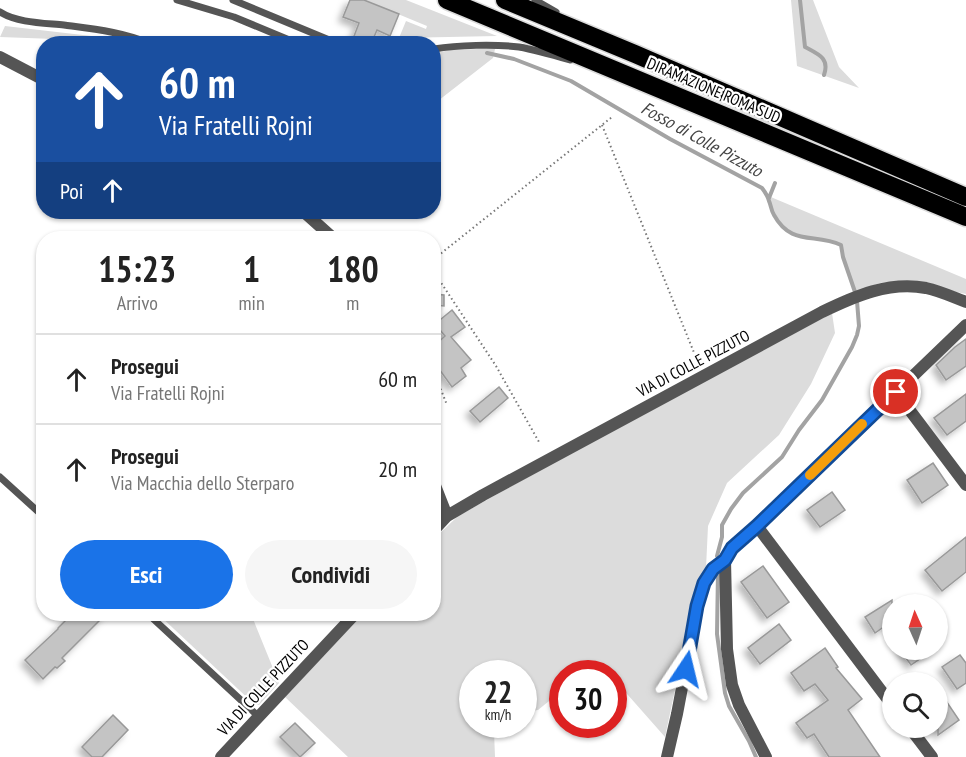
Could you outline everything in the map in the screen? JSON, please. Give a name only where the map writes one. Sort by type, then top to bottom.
[{"type":"highway","name":"DIRAMAZIONE ROMA SUD","points":[[447,0],[966,217]]},
{"type":"highway","name":"DIRAMAZIONE ROMA SUD","points":[[505,0],[966,197]]},
{"type":"street","points":[[0,57],[36,76]]},
{"type":"street","points":[[312,219],[325,231]]},
{"type":"street","name":"VIA DI COLLE PIZZUTO","points":[[441,522],[447,516],[822,312],[854,297],[891,288],[913,287],[941,292],[966,302]]},
{"type":"street","points":[[667,757],[700,593],[710,573],[725,560],[732,548],[966,325]]},
{"type":"street","points":[[896,392],[966,485]]},
{"type":"street","points":[[441,501],[447,516]]},
{"type":"street","points":[[757,526],[882,692]]},
{"type":"street","points":[[725,560],[727,649],[732,685],[739,705],[766,757]]},
{"type":"street","name":"VIA DI COLLE PIZZUTO","points":[[221,757],[348,621]]},
{"type":"street","points":[[918,738],[932,757]]},
{"type":"lane","points":[[177,0],[234,17],[280,36]]},
{"type":"lane","points":[[233,0],[320,36]]},
{"type":"lane","points":[[535,0],[635,54]]},
{"type":"lane","points":[[0,12],[26,20],[111,32],[124,36]]},
{"type":"lane","points":[[441,48],[463,46],[516,47],[632,76]]},
{"type":"lane","points":[[0,477],[36,510]]},
{"type":"lane","points":[[156,621],[258,716]]},
{"type":"path","points":[[441,253],[612,117]]},
{"type":"path","points":[[602,125],[697,360]]},
{"type":"path","points":[[441,283],[496,366],[539,442]]},
{"type":"path","points":[[441,390],[447,405]]},
{"type":"shaded area","points":[[364,0],[406,0],[497,36],[400,36],[406,21],[426,29],[427,26]]},
{"type":"shaded area","points":[[791,0],[813,0],[839,67],[859,88],[797,66]]},
{"type":"shaded area","points":[[5,26],[91,36],[36,36],[36,38],[0,37]]},
{"type":"shaded area","points":[[495,49],[493,58],[441,99],[441,52]]},
{"type":"shaded area","points":[[766,195],[966,279],[966,294],[903,281],[880,283],[855,292],[841,245],[830,240],[795,236],[783,227],[773,214]]},
{"type":"shaded area","points":[[832,313],[835,333],[811,384],[779,435],[727,483],[708,526],[706,568],[697,586],[665,737],[627,694],[627,660],[549,660],[549,701],[537,710],[537,660],[459,660],[459,738],[494,738],[495,757],[348,757],[285,697],[356,621],[441,621],[441,532],[458,516],[619,426]]},
{"type":"shaded area","points":[[165,621],[254,621],[279,683],[259,705],[254,704]]},
{"type":"building","points":[[350,0],[364,0],[399,14],[390,36],[377,30],[374,36],[354,36],[359,23],[343,17]]},
{"type":"building","points":[[441,295],[444,295],[444,306],[441,306]]},
{"type":"building","points":[[452,310],[465,327],[451,337],[471,360],[461,368],[466,376],[452,387],[441,372],[441,340],[445,336],[441,331],[441,319]]},
{"type":"building","points":[[966,339],[966,366],[946,380],[936,365]]},
{"type":"building","points":[[499,387],[508,398],[480,422],[470,411]]},
{"type":"building","points":[[966,394],[966,421],[947,435],[934,418]]},
{"type":"building","points":[[933,463],[948,485],[922,503],[907,480]]},
{"type":"building","points":[[832,492],[845,510],[820,527],[807,510]]},
{"type":"building","points":[[966,537],[966,572],[942,591],[925,570]]},
{"type":"building","points":[[763,566],[789,602],[767,618],[741,582]]},
{"type":"building","points":[[882,606],[882,628],[875,633],[865,617]]},
{"type":"building","points":[[65,621],[99,621],[62,658],[65,661],[43,679],[25,660]]},
{"type":"building","points":[[779,624],[791,640],[760,664],[748,648]]},
{"type":"building","points":[[825,648],[838,667],[836,668],[862,699],[848,710],[880,757],[829,757],[814,734],[807,738],[796,723],[828,700],[815,684],[804,691],[791,673]]},
{"type":"building","points":[[960,655],[966,663],[966,683],[957,689],[948,672],[942,667]]},
{"type":"building","points":[[907,660],[918,660],[911,665]]},
{"type":"building","points":[[948,704],[959,720],[948,728]]},
{"type":"building","points":[[113,715],[128,730],[102,757],[92,757],[82,747]]},
{"type":"building","points":[[295,723],[315,743],[300,757],[280,737]]},
{"type":"waterway","points":[[800,0],[805,47],[822,57],[825,64],[824,75]]},
{"type":"waterway","name":"Fosso di Colle Pizzuto","points":[[487,53],[514,59],[571,81],[670,139],[762,188],[768,197],[774,215],[788,231],[796,235],[841,245],[855,292]]},
{"type":"waterway","points":[[769,198],[775,183]]},
{"type":"waterway","name":"Fosso di Colle Pizzuto","points":[[717,556],[722,537],[722,525],[731,509],[743,493],[782,457],[822,400],[852,347],[859,326],[857,301]]},
{"type":"waterway","name":"Fosso di Colle Pizzuto","points":[[718,571],[717,634],[725,693],[729,706],[756,757]]},
{"type":"slow traffic","points":[[810,475],[862,424]]},
{"type":"route","points":[[686,669],[700,593],[713,569],[725,560],[735,545],[896,392]]}]
